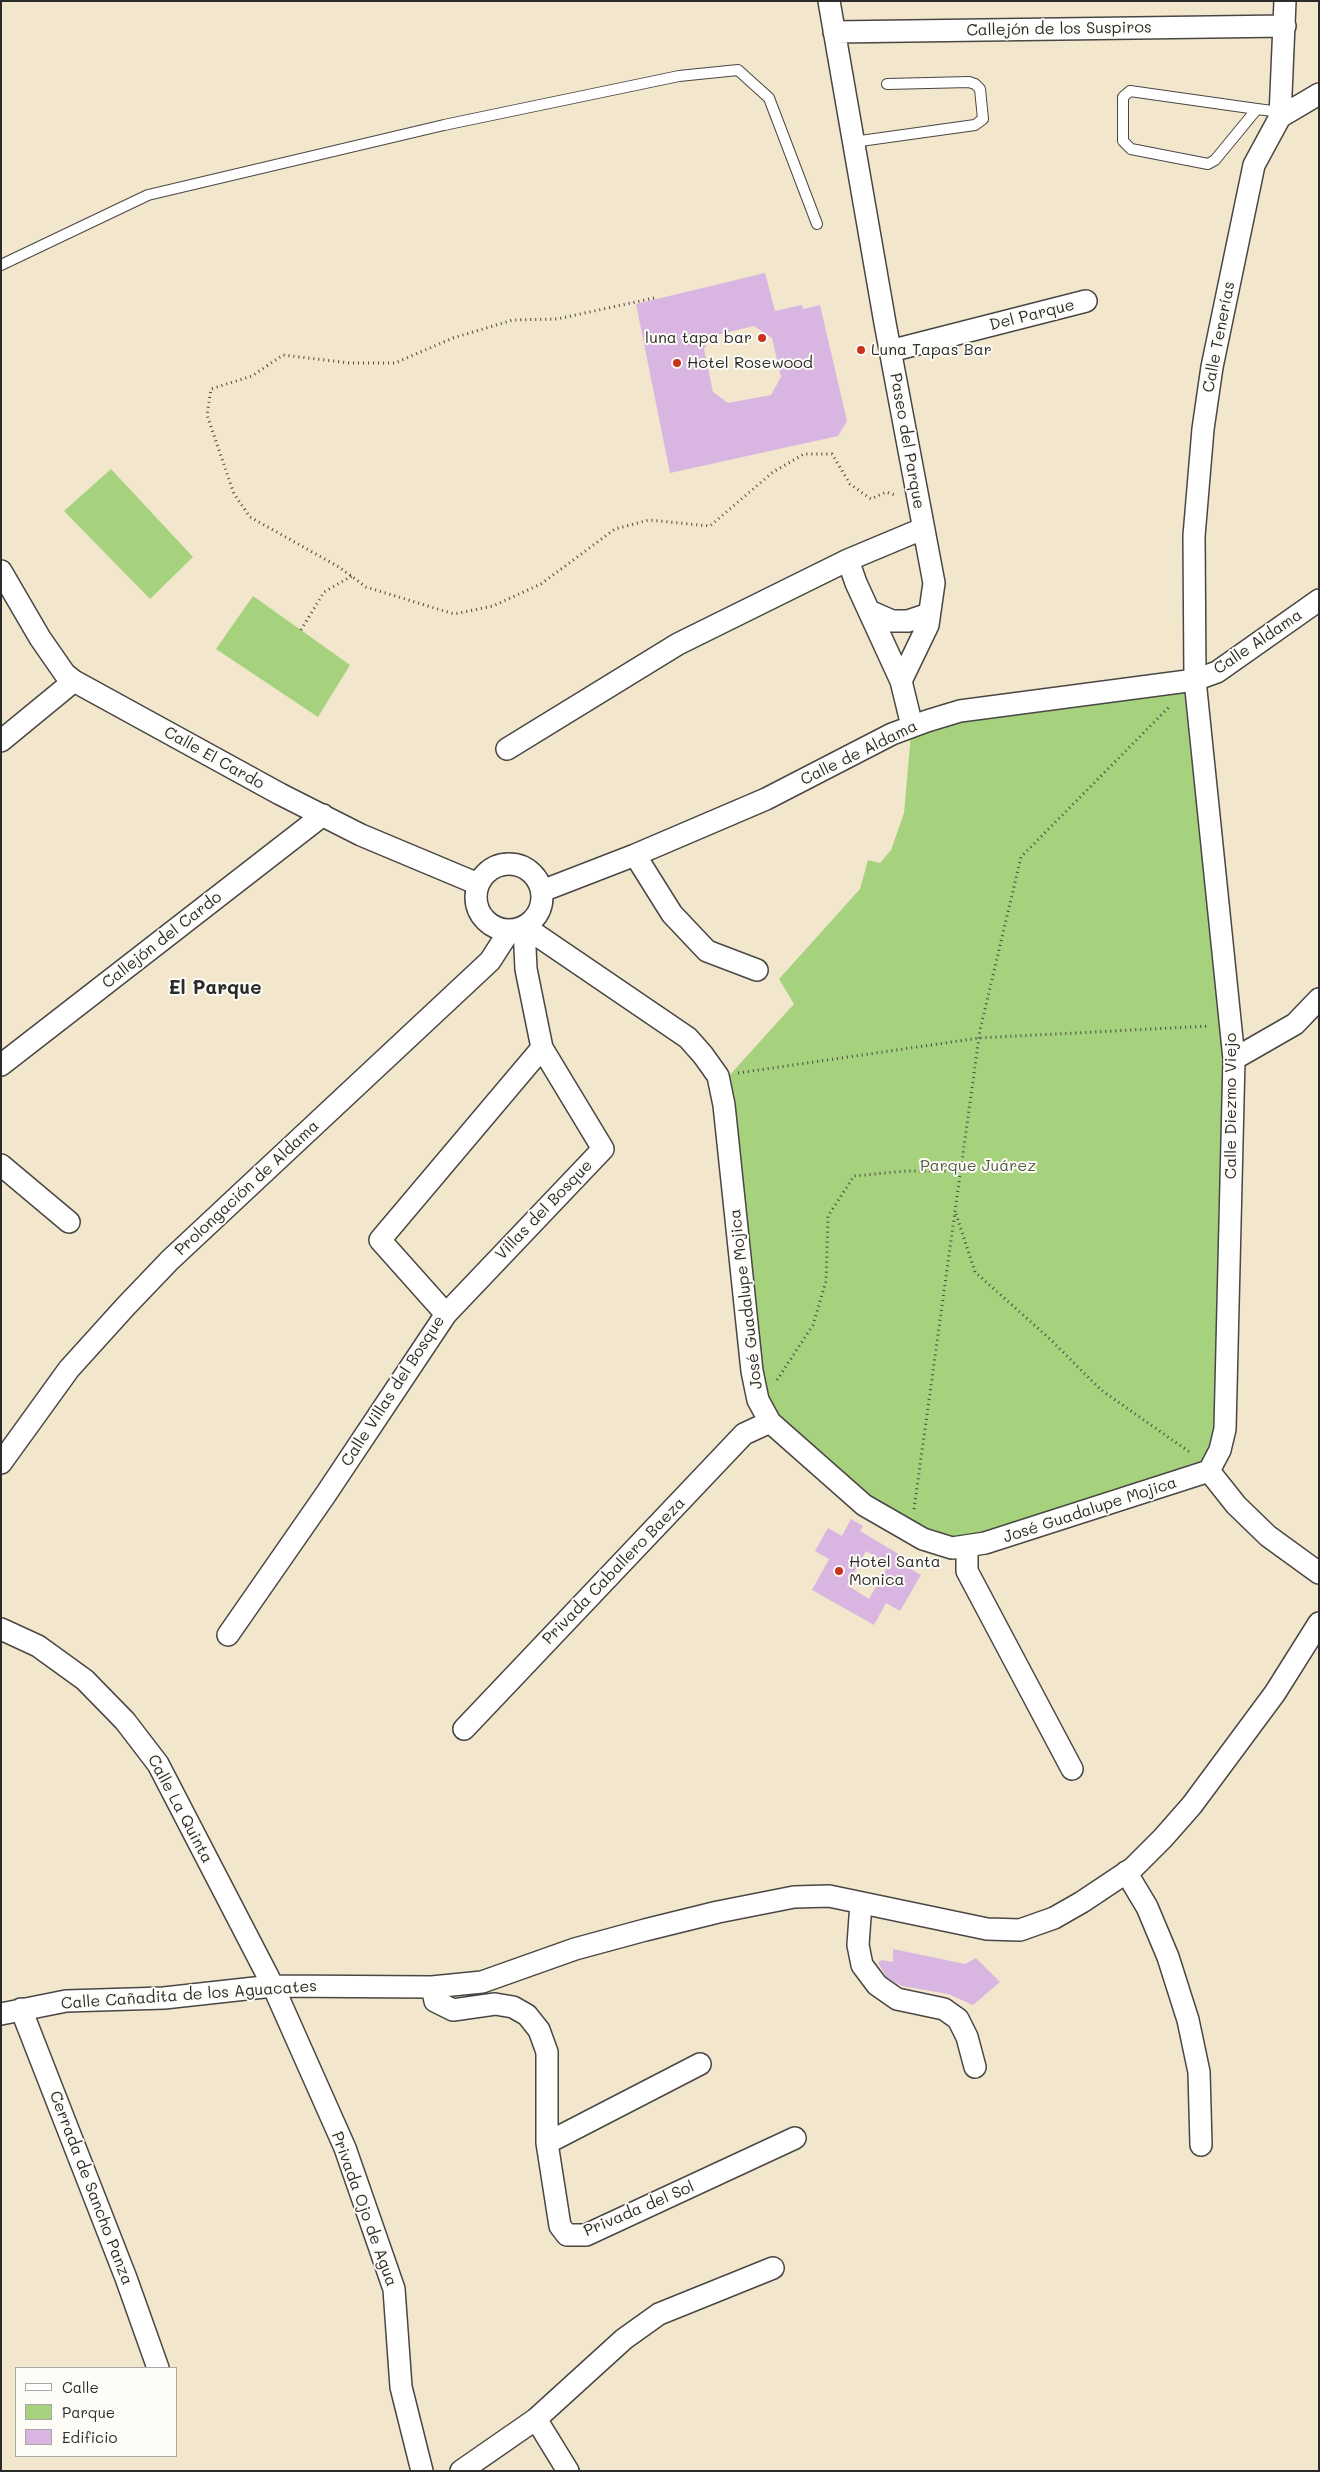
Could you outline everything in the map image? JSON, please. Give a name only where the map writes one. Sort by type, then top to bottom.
[{"type":"street","name":"Paseo del Parque","points":[[829,1],[922,529],[934,583],[928,625],[901,680]]},
{"type":"street","name":"Calle Tenerías","points":[[1195,680],[1194,536],[1208,394],[1254,165],[1280,115],[1285,1]]},
{"type":"street","name":"Callejón de los Suspiros","points":[[834,32],[1285,26]]},
{"type":"street","points":[[1280,115],[1319,94]]},
{"type":"street","name":"Del Parque","points":[[890,351],[1086,301]]},
{"type":"street","points":[[507,749],[678,644],[848,560],[922,529]]},
{"type":"street","points":[[848,560],[901,680],[912,726]]},
{"type":"street","name":"Calle El Cardo","points":[[1,570],[40,638],[65,674],[74,681],[280,794],[362,835],[478,884]]},
{"type":"street","name":"Calle Aldama","points":[[1195,680],[1217,672],[1319,600]]},
{"type":"street","points":[[869,611],[892,621],[908,621],[929,614]]},
{"type":"street","name":"Calle de Aldama","points":[[542,891],[635,855],[766,799],[892,734],[912,726],[960,712],[1195,680]]},
{"type":"street","name":"Calle Diezmo Viejo","points":[[1195,680],[1234,1059],[1225,1429],[1220,1450],[1209,1471]]},
{"type":"street","points":[[1,741],[74,681]]},
{"type":"street","name":"Callejón del Cardo","points":[[1,1065],[323,814]]},
{"type":"street","points":[[635,855],[672,914],[707,951],[757,970]]},
{"type":"street","points":[[516,864],[532,873],[542,891],[542,905],[536,916],[519,928],[497,928],[483,918],[476,904],[478,884],[496,866],[516,864]]},
{"type":"street","points":[[519,928],[542,1048]]},
{"type":"street","name":"José Guadalupe Mojica","points":[[519,928],[688,1038],[718,1076],[724,1105],[752,1371],[758,1400],[770,1422],[864,1505],[923,1539],[952,1548],[985,1543],[1209,1471]]},
{"type":"street","name":"Prolongación de Aldama","points":[[1,1463],[69,1369],[170,1260],[490,961],[519,928]]},
{"type":"street","points":[[1234,1059],[1295,1024],[1319,999]]},
{"type":"street","name":"Calle Villas del Bosque","points":[[228,1635],[326,1494],[446,1314],[380,1240],[542,1048]]},
{"type":"street","name":"Villas del Bosque","points":[[446,1314],[603,1149],[542,1048]]},
{"type":"street","points":[[1,1165],[69,1222]]},
{"type":"street","name":"Privada Caballero Baeza","points":[[464,1729],[744,1434],[770,1422]]},
{"type":"street","points":[[1209,1471],[1236,1505],[1268,1536],[1319,1573]]},
{"type":"street","points":[[967,1546],[967,1571],[1072,1768]]},
{"type":"street","name":"Calle Cañadita de los Aguacates","points":[[11,2012],[66,2001],[164,1998],[273,1986],[432,1988],[482,1982],[575,1949],[718,1912],[794,1897],[829,1896],[987,1929],[1020,1930],[1054,1918],[1126,1872],[1163,1838],[1192,1805],[1275,1693],[1319,1623]]},
{"type":"street","name":"Calle La Quinta","points":[[1,1629],[38,1646],[86,1680],[126,1721],[153,1757],[273,1986]]},
{"type":"street","points":[[1126,1872],[1147,1907],[1164,1948],[1188,2020],[1199,2072],[1202,2145]]},
{"type":"street","points":[[861,1903],[858,1945],[862,1965],[877,1985],[897,1999],[944,2009],[958,2019],[967,2037],[975,2067]]},
{"type":"street","name":"Privada Ojo de Agua","points":[[273,1986],[345,2148],[394,2289],[401,2387],[422,2471]]},
{"type":"street","name":"Privada del Sol","points":[[432,1988],[435,2001],[453,2010],[495,2004],[513,2007],[527,2015],[539,2030],[546,2052],[547,2143],[560,2226],[568,2235],[586,2235],[795,2138]]},
{"type":"street","name":"Cerrada de Sancho Panza","points":[[11,2012],[126,2278],[158,2367]]},
{"type":"street","points":[[547,2143],[700,2064]]},
{"type":"street","points":[[461,2471],[536,2419],[624,2339],[659,2314],[773,2268]]},
{"type":"street","points":[[536,2419],[568,2471]]},
{"type":"lane","points":[[1,265],[148,195],[444,125],[679,76],[738,70],[769,98],[817,224]]},
{"type":"lane","points":[[853,142],[975,125],[983,119],[980,89],[975,84],[887,84]]},
{"type":"lane","points":[[1257,109],[1215,160],[1208,164],[1130,149],[1123,141],[1123,97],[1130,91],[1257,109],[1280,115]]},
{"type":"path","points":[[654,298],[557,319],[514,320],[453,338],[395,363],[350,363],[283,355],[252,376],[212,389],[207,415],[234,494],[250,518],[339,567],[366,587],[454,614],[494,606],[541,584],[615,529],[649,520],[710,526],[773,472],[804,454],[832,454],[850,484],[871,499],[886,492],[918,500]]},
{"type":"path","points":[[301,630],[324,592],[352,576]]},
{"type":"path","points":[[911,1532],[979,1038],[1021,857],[1195,680]]},
{"type":"path","points":[[718,1076],[979,1038],[1230,1025]]},
{"type":"path","points":[[773,1386],[813,1325],[826,1281],[828,1216],[854,1176],[906,1170],[961,1171]]},
{"type":"path","points":[[955,1211],[975,1272],[1050,1339],[1101,1390],[1185,1447],[1209,1471]]},
{"type":"green space","points":[[111,469],[193,557],[150,599],[64,511]]},
{"type":"green space","points":[[253,596],[350,665],[318,717],[216,649]]},
{"type":"green space","name":"Parque Juárez","points":[[1184,690],[1223,1050],[1218,1417],[1215,1446],[1197,1467],[988,1535],[952,1542],[870,1501],[763,1402],[727,1078],[794,1004],[779,979],[860,889],[868,860],[880,863],[891,850],[904,813],[911,734],[962,717]]},
{"type":"building","name":"Hotel Rosewood","points":[[765,273],[775,311],[802,305],[803,309],[820,305],[847,421],[838,436],[670,473],[636,304]],"holes":[[[754,326],[772,338],[781,377],[771,395],[728,403],[713,392],[704,349],[712,336]]]},
{"type":"building","name":"Hotel Santa Monica","points":[[851,1519],[863,1526],[860,1531],[912,1562],[907,1567],[921,1575],[900,1611],[886,1603],[874,1625],[812,1590],[829,1559],[815,1551],[828,1528],[842,1536]],"holes":[[[866,1551],[889,1564],[869,1599],[847,1585]]]},
{"type":"building","points":[[893,1949],[965,1964],[976,1958],[1000,1982],[973,2005],[948,1994],[902,1986],[887,1978],[878,1963],[882,1960],[893,1962]]},
{"type":"place","name":"luna tapa bar","points":[[762,338]]},
{"type":"place","name":"Luna Tapas Bar","points":[[861,350]]},
{"type":"place","name":"Hotel Rosewood","points":[[677,363]]},
{"type":"place","name":"Hotel Santa Monica","points":[[839,1571]]},
{"type":"district","name":"El Parque","points":[[215,988]]}]
